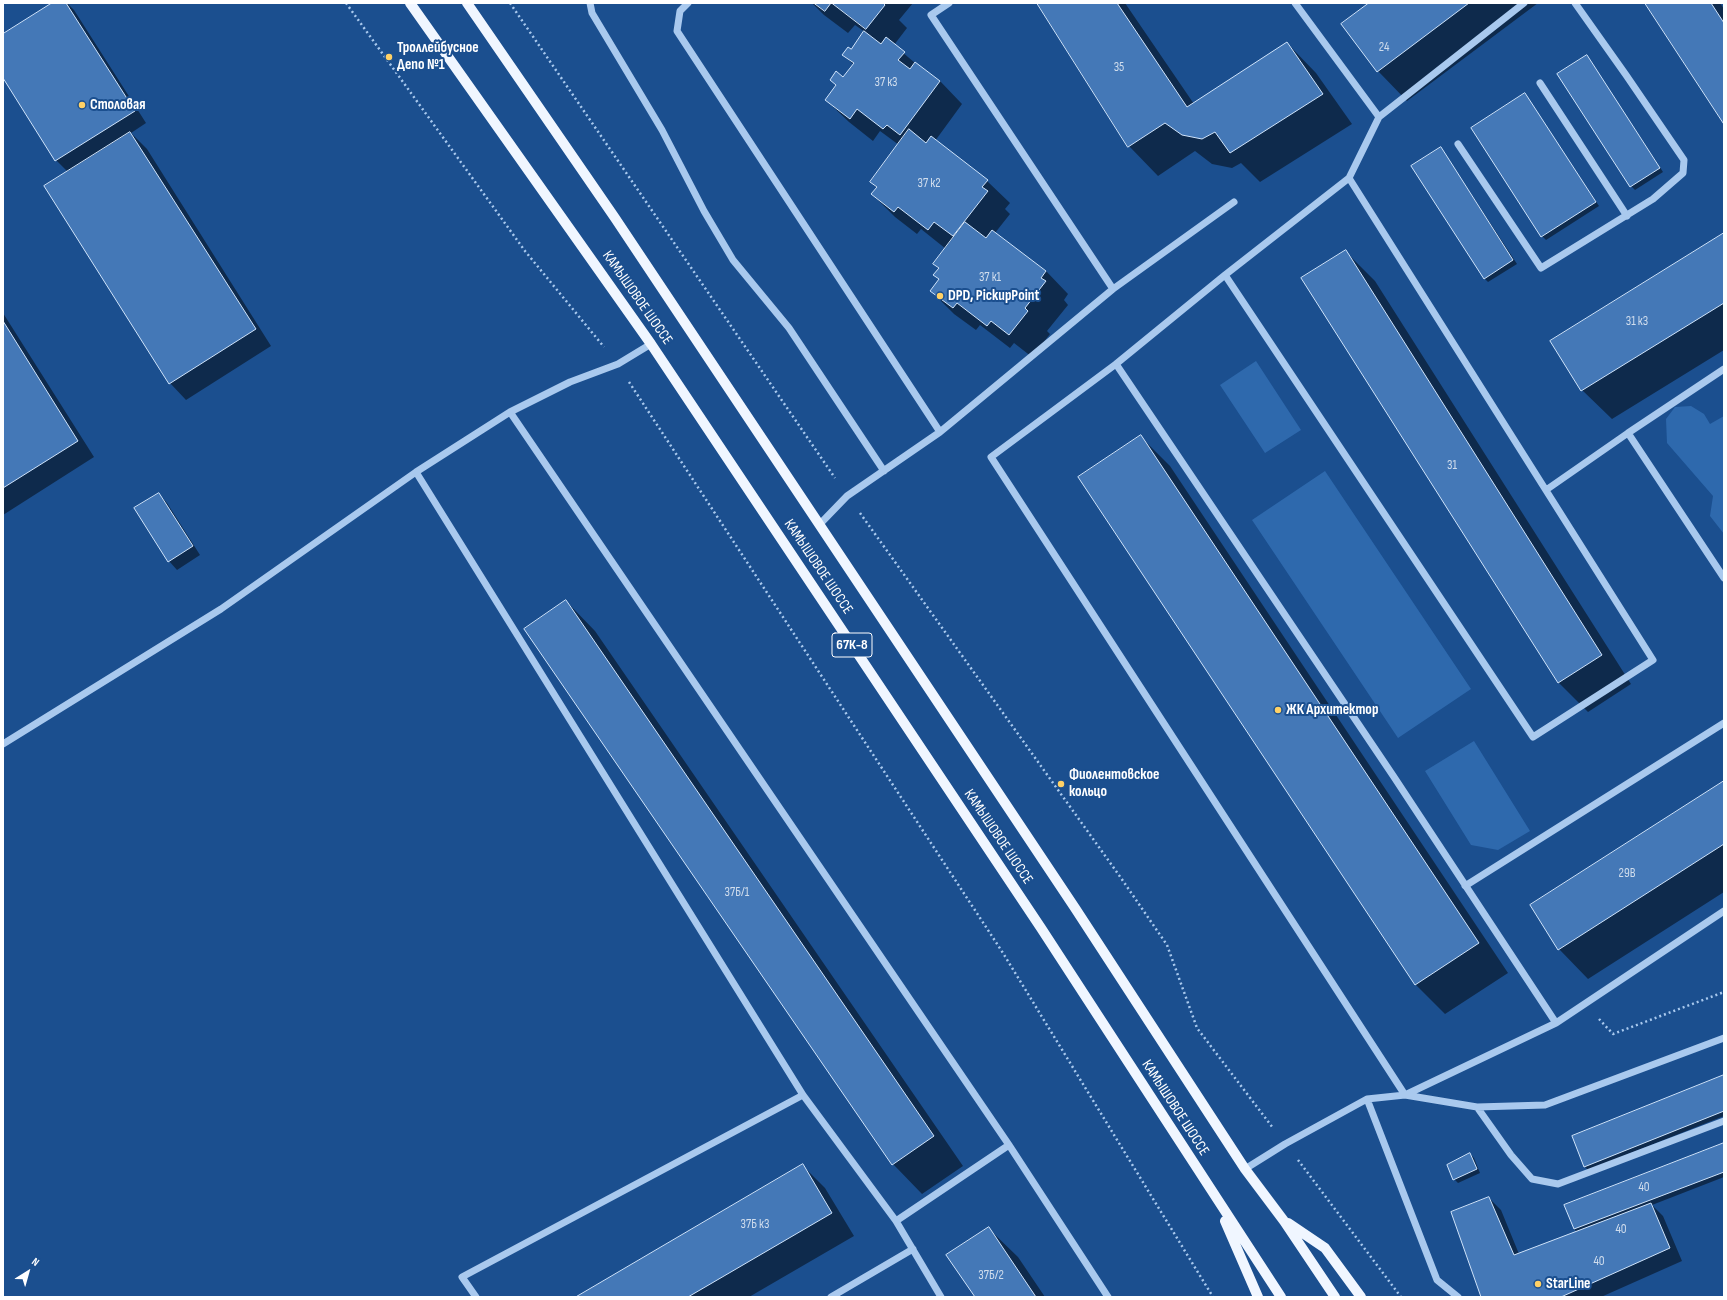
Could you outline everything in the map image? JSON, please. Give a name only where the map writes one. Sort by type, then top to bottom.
[{"type":"main road","name":"КАМЫШОВОЕ ШОССЕ","points":[[410,3],[651,344],[1041,928],[1281,1297]]},
{"type":"main road","name":"КАМЫШОВОЕ ШОССЕ","points":[[467,3],[619,225],[1075,908],[1245,1168],[1284,1221],[1334,1297]]},
{"type":"main road","points":[[1214,1195],[1258,1297]]},
{"type":"main road","points":[[1284,1221],[1325,1248],[1361,1297]]},
{"type":"lane","points":[[590,3],[592,13],[662,130],[704,211],[733,260],[789,328],[884,471]]},
{"type":"lane","points":[[688,3],[680,11],[677,32],[940,432]]},
{"type":"lane","points":[[949,3],[931,15],[1113,288]]},
{"type":"lane","points":[[1295,3],[1379,117]]},
{"type":"lane","points":[[1405,1095],[991,457],[1116,364],[1225,275],[1349,178],[1379,117],[1524,3]]},
{"type":"lane","points":[[1458,144],[1542,268],[1654,199],[1683,173],[1684,160],[1575,3]]},
{"type":"lane","points":[[1540,83],[1627,216]]},
{"type":"lane","points":[[1225,275],[1532,736],[1653,660],[1349,178]]},
{"type":"lane","points":[[819,524],[847,496],[940,432],[1113,288],[1234,202]]},
{"type":"lane","points":[[3,744],[221,609],[416,472],[510,412],[570,382],[618,364],[651,344]]},
{"type":"lane","points":[[1116,364],[1390,770],[1556,1023]]},
{"type":"lane","points":[[1546,490],[1724,369]]},
{"type":"lane","points":[[510,412],[1009,1145],[1108,1297]]},
{"type":"lane","points":[[1628,433],[1724,578]]},
{"type":"lane","points":[[416,472],[803,1095],[896,1221],[941,1297]]},
{"type":"lane","points":[[1465,886],[1724,723]]},
{"type":"lane","points":[[1405,1095],[1556,1023],[1724,912]]},
{"type":"lane","points":[[1245,1168],[1367,1099],[1405,1095],[1477,1107],[1545,1105],[1724,1038]]},
{"type":"lane","points":[[476,1297],[462,1277],[803,1095]]},
{"type":"lane","points":[[1367,1099],[1437,1280],[1458,1297]]},
{"type":"lane","points":[[1477,1107],[1511,1155],[1532,1179],[1558,1184],[1724,1121]]},
{"type":"lane","points":[[896,1221],[1009,1145]]},
{"type":"lane","points":[[831,1297],[913,1249]]},
{"type":"path","points":[[346,3],[525,251],[618,364],[1003,953],[1213,1297]]},
{"type":"path","points":[[510,3],[847,496],[1122,878],[1167,945],[1198,1028],[1401,1297]]},
{"type":"path","points":[[1585,1004],[1613,1034],[1724,992]]},
{"type":"shaded area","points":[[1256,361],[1301,430],[1265,453],[1220,385]]},
{"type":"shaded area","points":[[1691,406],[1704,414],[1710,424],[1724,416],[1724,534],[1710,516],[1713,496],[1667,443],[1666,419],[1675,407]]},
{"type":"shaded area","points":[[1325,471],[1471,689],[1398,738],[1252,520]]},
{"type":"shaded area","points":[[1474,741],[1530,831],[1498,850],[1471,845],[1425,771]]},
{"type":"building","points":[[52,3],[66,3],[135,111],[55,161],[3,78],[3,34]]},
{"type":"building","points":[[814,3],[831,3],[825,11]]},
{"type":"building","points":[[832,3],[883,3],[885,5],[866,29]]},
{"type":"building","points":[[1037,3],[1117,3],[1187,107],[1287,42],[1323,94],[1230,153],[1215,132],[1202,139],[1182,135],[1165,123],[1128,147]]},
{"type":"building","points":[[1369,3],[1469,3],[1377,72],[1341,24]]},
{"type":"building","points":[[1645,3],[1711,3],[1724,23],[1724,124]]},
{"type":"building","points":[[864,31],[881,44],[886,37],[905,52],[898,60],[910,69],[915,62],[940,81],[900,135],[887,125],[883,129],[857,109],[850,119],[825,100],[836,85],[830,80],[836,71],[843,77],[854,63],[842,55],[848,47],[851,49]]},
{"type":"building","points":[[1587,55],[1660,168],[1630,187],[1557,74]]},
{"type":"building","points":[[1525,93],[1596,202],[1541,237],[1471,128]]},
{"type":"building","points":[[909,129],[926,143],[931,136],[988,180],[982,187],[988,191],[953,236],[934,222],[928,230],[898,207],[894,212],[871,194],[877,187],[870,182]]},
{"type":"building","points":[[130,132],[256,329],[169,384],[44,186]]},
{"type":"building","points":[[1441,147],[1513,260],[1484,279],[1411,166]]},
{"type":"building","points":[[965,222],[986,238],[992,230],[1046,271],[1041,278],[1046,281],[1025,308],[1028,311],[1009,335],[991,321],[987,326],[957,303],[953,308],[930,291],[939,279],[933,275],[939,268],[933,264]]},
{"type":"building","points":[[1724,233],[1724,303],[1581,391],[1550,341]]},
{"type":"building","points":[[1346,250],[1602,655],[1558,683],[1301,278]]},
{"type":"building","points":[[3,321],[78,441],[3,488]]},
{"type":"building","name":"ЖК Архитектор","points":[[1141,435],[1479,943],[1415,985],[1078,477]]},
{"type":"building","points":[[159,493],[193,546],[168,562],[134,508]]},
{"type":"building","points":[[566,600],[934,1136],[892,1165],[524,629]]},
{"type":"building","points":[[1724,781],[1724,844],[1558,950],[1530,905]]},
{"type":"building","points":[[1724,1075],[1724,1111],[1584,1167],[1572,1136]]},
{"type":"building","points":[[1724,1143],[1724,1172],[1574,1229],[1564,1205]]},
{"type":"building","points":[[1470,1153],[1477,1169],[1453,1180],[1447,1165]]},
{"type":"building","points":[[803,1164],[832,1213],[688,1297],[576,1297]]},
{"type":"building","points":[[1489,1197],[1514,1255],[1651,1203],[1670,1248],[1561,1297],[1481,1297],[1451,1212]]},
{"type":"building","points":[[989,1227],[1036,1297],[975,1297],[946,1255]]},
{"type":"place","name":"Троллейбусное Депо №1","points":[[389,57]]},
{"type":"place","name":"Столовая","points":[[82,105]]},
{"type":"place","name":"DPD, PickupPoint","points":[[940,296]]},
{"type":"place","name":"ЖК Архитектор","points":[[1278,710]]},
{"type":"place","name":"Фиолентовское кольцо","points":[[1061,784]]},
{"type":"place","name":"StarLine","points":[[1538,1284]]}]
